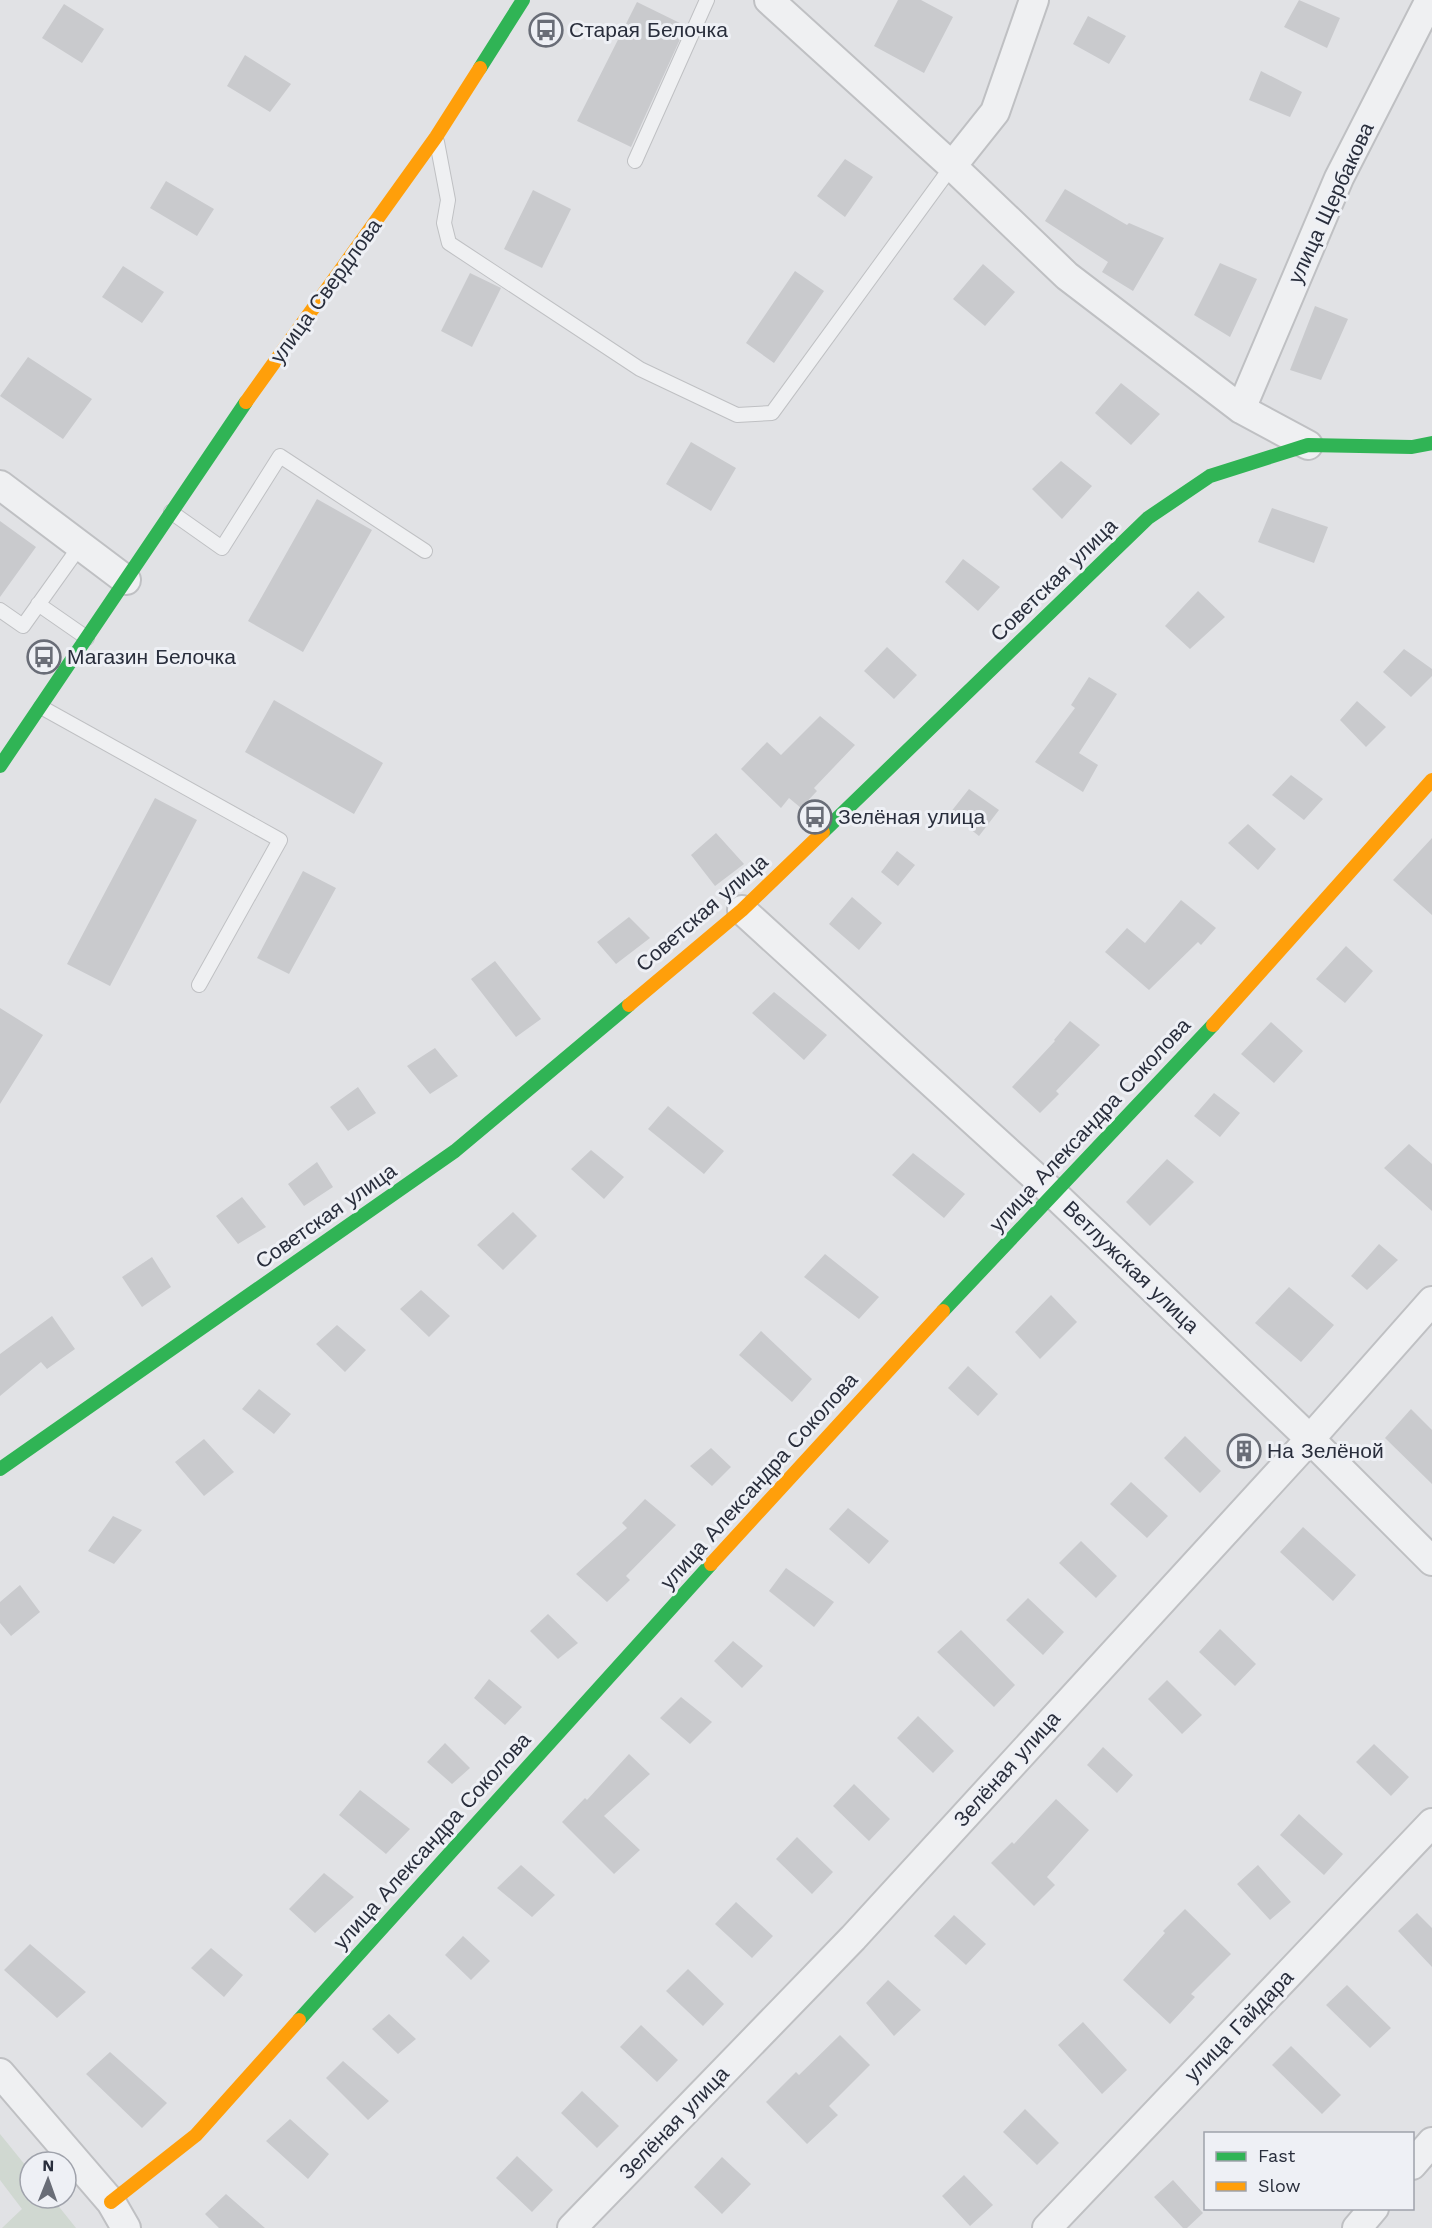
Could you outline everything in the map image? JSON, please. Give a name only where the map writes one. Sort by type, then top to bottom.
[{"type":"street","name":"улица Свердлова","points":[[0,766],[231,423],[436,137],[523,0]]},
{"type":"street","points":[[769,0],[952,166],[1067,276],[1240,409],[1308,445]]},
{"type":"street","points":[[952,166],[995,112],[1034,0]]},
{"type":"street","name":"улица Щербакова","points":[[1240,409],[1339,178],[1430,0]]},
{"type":"street","name":"Советская улица","points":[[0,1469],[455,1151],[742,910],[1148,518],[1210,476],[1308,445],[1412,447],[1432,443]]},
{"type":"street","points":[[0,485],[126,580]]},
{"type":"street","name":"улица Александра Соколова","points":[[111,2202],[196,2136],[409,1897],[846,1415],[1255,980],[1432,780]]},
{"type":"street","name":"Ветлужская улица","points":[[742,910],[1053,1193],[1310,1439],[1432,1561]]},
{"type":"street","name":"Зелёная улица","points":[[572,2228],[853,1938],[1310,1439],[1432,1301]]},
{"type":"street","name":"улица Гайдара","points":[[1047,2228],[1432,1823]]},
{"type":"street","points":[[0,2073],[111,2202],[126,2228]]},
{"type":"street","points":[[1414,2164],[1432,2142]]},
{"type":"street","points":[[1357,2228],[1372,2210]]},
{"type":"lane","points":[[635,161],[707,0]]},
{"type":"lane","points":[[436,137],[448,200],[444,223],[449,243],[640,369],[737,415],[772,413],[952,166]]},
{"type":"lane","points":[[171,512],[222,548],[280,456],[425,551]]},
{"type":"lane","points":[[0,610],[23,626],[80,546]]},
{"type":"lane","points":[[38,604],[87,638]]},
{"type":"lane","points":[[41,707],[280,840],[199,986]]},
{"type":"shaded area","points":[[0,2134],[18,2156],[18,2204],[0,2180]]},
{"type":"shaded area","points":[[21,2210],[62,2210],[76,2228],[2,2228]]},
{"type":"building","points":[[898,0],[921,0],[953,17],[924,73],[874,46]]},
{"type":"building","points":[[1299,0],[1340,18],[1327,48],[1284,27]]},
{"type":"building","points":[[637,2],[686,26],[631,147],[577,121]]},
{"type":"building","points":[[64,4],[104,29],[82,63],[42,38]]},
{"type":"building","points":[[1088,16],[1126,36],[1109,64],[1073,44]]},
{"type":"building","points":[[245,55],[291,84],[270,112],[227,86]]},
{"type":"building","points":[[1261,71],[1302,92],[1290,117],[1249,100]]},
{"type":"building","points":[[845,159],[873,177],[845,217],[817,196]]},
{"type":"building","points":[[166,181],[214,209],[197,236],[150,208]]},
{"type":"building","points":[[1065,189],[1127,225],[1129,223],[1164,238],[1133,291],[1102,272],[1108,262],[1045,221]]},
{"type":"building","points":[[533,190],[571,209],[542,268],[504,249]]},
{"type":"building","points":[[1220,263],[1257,279],[1230,337],[1194,315]]},
{"type":"building","points":[[983,264],[1015,292],[985,326],[953,299]]},
{"type":"building","points":[[123,266],[164,292],[142,323],[102,297]]},
{"type":"building","points":[[795,271],[824,291],[774,363],[746,343]]},
{"type":"building","points":[[470,273],[501,288],[472,347],[441,331]]},
{"type":"building","points":[[1315,306],[1348,319],[1321,380],[1290,370]]},
{"type":"building","points":[[28,357],[92,399],[63,439],[0,396]]},
{"type":"building","points":[[1121,383],[1160,414],[1131,445],[1095,413]]},
{"type":"building","points":[[691,442],[736,468],[711,511],[666,484]]},
{"type":"building","points":[[1061,461],[1092,486],[1062,519],[1032,489]]},
{"type":"building","points":[[317,499],[372,530],[303,652],[248,621]]},
{"type":"building","points":[[1272,508],[1328,527],[1314,563],[1258,542]]},
{"type":"building","points":[[0,521],[36,547],[0,597]]},
{"type":"building","points":[[963,559],[1000,587],[978,611],[945,582]]},
{"type":"building","points":[[1198,591],[1225,617],[1190,649],[1165,626]]},
{"type":"building","points":[[887,647],[917,675],[894,699],[864,671]]},
{"type":"building","points":[[1404,649],[1432,669],[1432,676],[1411,697],[1383,672]]},
{"type":"building","points":[[1089,677],[1117,694],[1079,753],[1098,765],[1083,792],[1035,762],[1075,708],[1071,705]]},
{"type":"building","points":[[274,700],[383,763],[354,814],[245,752]]},
{"type":"building","points":[[1357,701],[1386,727],[1366,747],[1340,720]]},
{"type":"building","points":[[820,716],[855,745],[814,788],[817,791],[801,808],[789,798],[781,808],[741,769],[767,742],[781,755]]},
{"type":"building","points":[[1291,775],[1323,799],[1304,820],[1272,795]]},
{"type":"building","points":[[969,789],[999,810],[979,836],[950,813]]},
{"type":"building","points":[[155,798],[197,820],[110,986],[67,964]]},
{"type":"building","points":[[1248,824],[1276,849],[1258,870],[1228,843]]},
{"type":"building","points":[[716,833],[744,864],[715,886],[691,855]]},
{"type":"building","points":[[1432,838],[1432,915],[1393,880]]},
{"type":"building","points":[[897,851],[915,865],[898,886],[881,872]]},
{"type":"building","points":[[303,871],[336,888],[289,974],[257,958]]},
{"type":"building","points":[[852,897],[882,923],[859,950],[829,924]]},
{"type":"building","points":[[1181,900],[1216,928],[1201,945],[1198,942],[1149,990],[1105,952],[1127,928],[1145,943]]},
{"type":"building","points":[[629,917],[650,938],[616,964],[597,942]]},
{"type":"building","points":[[1346,946],[1373,971],[1345,1003],[1316,979]]},
{"type":"building","points":[[495,961],[541,1019],[516,1037],[471,979]]},
{"type":"building","points":[[774,992],[827,1035],[804,1060],[752,1013]]},
{"type":"building","points":[[0,1008],[43,1035],[0,1104]]},
{"type":"building","points":[[1070,1021],[1100,1045],[1056,1091],[1059,1094],[1040,1113],[1012,1087],[1055,1041]]},
{"type":"building","points":[[1271,1022],[1303,1051],[1274,1083],[1241,1054]]},
{"type":"building","points":[[435,1048],[458,1076],[430,1094],[407,1066]]},
{"type":"building","points":[[358,1087],[376,1113],[348,1131],[330,1107]]},
{"type":"building","points":[[1214,1093],[1240,1113],[1220,1137],[1194,1116]]},
{"type":"building","points":[[668,1106],[724,1151],[704,1174],[648,1129]]},
{"type":"building","points":[[1409,1144],[1432,1164],[1432,1211],[1384,1168]]},
{"type":"building","points":[[591,1150],[624,1177],[604,1199],[571,1169]]},
{"type":"building","points":[[913,1153],[965,1194],[944,1218],[892,1175]]},
{"type":"building","points":[[1167,1159],[1194,1182],[1150,1226],[1126,1202]]},
{"type":"building","points":[[317,1162],[333,1187],[304,1206],[288,1184]]},
{"type":"building","points":[[242,1197],[266,1227],[238,1244],[216,1216]]},
{"type":"building","points":[[513,1212],[537,1236],[503,1270],[477,1245]]},
{"type":"building","points":[[1379,1244],[1398,1260],[1367,1290],[1351,1276]]},
{"type":"building","points":[[825,1254],[879,1297],[859,1319],[804,1277]]},
{"type":"building","points":[[152,1257],[171,1287],[142,1307],[122,1277]]},
{"type":"building","points":[[1289,1287],[1334,1325],[1301,1362],[1255,1323]]},
{"type":"building","points":[[421,1290],[450,1316],[429,1337],[400,1309]]},
{"type":"building","points":[[1051,1295],[1077,1322],[1040,1359],[1015,1332]]},
{"type":"building","points":[[52,1316],[75,1349],[47,1369],[41,1362],[0,1396],[0,1354]]},
{"type":"building","points":[[337,1325],[366,1350],[345,1372],[316,1344]]},
{"type":"building","points":[[761,1331],[812,1379],[792,1402],[739,1355]]},
{"type":"building","points":[[968,1366],[998,1394],[978,1416],[948,1388]]},
{"type":"building","points":[[259,1389],[291,1414],[274,1434],[242,1409]]},
{"type":"building","points":[[1411,1409],[1432,1430],[1432,1484],[1385,1438]]},
{"type":"building","name":"На Зелёной","points":[[1243,1435],[1261,1449],[1245,1464],[1228,1453]]},
{"type":"building","points":[[1185,1436],[1221,1471],[1200,1493],[1164,1458]]},
{"type":"building","points":[[204,1439],[234,1472],[204,1496],[175,1462]]},
{"type":"building","points":[[711,1448],[731,1467],[712,1486],[690,1466]]},
{"type":"building","points":[[1131,1482],[1168,1516],[1147,1538],[1110,1504]]},
{"type":"building","points":[[645,1499],[676,1525],[626,1576],[630,1580],[607,1602],[576,1574],[627,1528],[622,1523]]},
{"type":"building","points":[[848,1508],[889,1541],[869,1564],[829,1529]]},
{"type":"building","points":[[113,1516],[142,1530],[114,1564],[88,1551]]},
{"type":"building","points":[[1303,1527],[1356,1575],[1333,1601],[1280,1552]]},
{"type":"building","points":[[1081,1541],[1117,1576],[1096,1598],[1059,1563]]},
{"type":"building","points":[[786,1568],[834,1602],[814,1627],[769,1591]]},
{"type":"building","points":[[20,1585],[40,1612],[11,1636],[0,1623],[0,1602]]},
{"type":"building","points":[[1028,1598],[1064,1632],[1043,1655],[1006,1620]]},
{"type":"building","points":[[548,1614],[578,1643],[558,1659],[530,1631]]},
{"type":"building","points":[[1220,1629],[1256,1664],[1235,1686],[1199,1652]]},
{"type":"building","points":[[961,1630],[1015,1685],[994,1707],[937,1652]]},
{"type":"building","points":[[733,1641],[763,1666],[742,1688],[714,1661]]},
{"type":"building","points":[[489,1679],[522,1707],[505,1725],[474,1698]]},
{"type":"building","points":[[1167,1680],[1202,1715],[1182,1734],[1148,1699]]},
{"type":"building","points":[[681,1697],[712,1722],[690,1744],[660,1718]]},
{"type":"building","points":[[918,1716],[954,1751],[933,1773],[897,1738]]},
{"type":"building","points":[[445,1743],[470,1768],[452,1784],[427,1762]]},
{"type":"building","points":[[1374,1744],[1409,1777],[1391,1796],[1356,1762]]},
{"type":"building","points":[[1103,1747],[1133,1775],[1117,1793],[1087,1765]]},
{"type":"building","points":[[629,1754],[650,1774],[604,1816],[640,1850],[614,1874],[562,1822],[585,1798],[587,1800]]},
{"type":"building","points":[[854,1784],[890,1819],[869,1841],[833,1806]]},
{"type":"building","points":[[360,1790],[410,1829],[386,1854],[339,1815]]},
{"type":"building","points":[[1056,1799],[1089,1830],[1047,1877],[1055,1885],[1034,1906],[991,1863],[1012,1842],[1014,1844]]},
{"type":"building","points":[[1299,1814],[1343,1854],[1324,1875],[1280,1835]]},
{"type":"building","points":[[797,1837],[833,1872],[812,1894],[776,1859]]},
{"type":"building","points":[[521,1865],[555,1895],[532,1917],[497,1888]]},
{"type":"building","points":[[1258,1865],[1291,1902],[1270,1920],[1237,1884]]},
{"type":"building","points":[[324,1873],[354,1897],[315,1933],[289,1909]]},
{"type":"building","points":[[736,1902],[773,1936],[752,1958],[715,1924]]},
{"type":"building","points":[[1185,1909],[1231,1954],[1191,1994],[1195,1997],[1170,2024],[1123,1980],[1165,1933],[1163,1931]]},
{"type":"building","points":[[1417,1913],[1432,1928],[1432,1967],[1398,1931]]},
{"type":"building","points":[[954,1915],[986,1944],[966,1965],[934,1936]]},
{"type":"building","points":[[463,1936],[490,1961],[471,1980],[445,1955]]},
{"type":"building","points":[[30,1944],[86,1992],[57,2018],[4,1970]]},
{"type":"building","points":[[211,1948],[243,1975],[224,1997],[191,1968]]},
{"type":"building","points":[[688,1969],[724,2004],[703,2026],[666,1991]]},
{"type":"building","points":[[888,1980],[921,2010],[894,2036],[866,2003]]},
{"type":"building","points":[[1347,1985],[1391,2028],[1370,2048],[1326,2005]]},
{"type":"building","points":[[389,2014],[416,2039],[398,2054],[372,2029]]},
{"type":"building","points":[[1083,2022],[1127,2070],[1102,2094],[1058,2045]]},
{"type":"building","points":[[641,2025],[678,2060],[657,2082],[620,2047]]},
{"type":"building","points":[[840,2035],[870,2065],[829,2106],[838,2115],[807,2144],[766,2102],[796,2072],[799,2075]]},
{"type":"building","points":[[1291,2046],[1341,2095],[1322,2114],[1272,2065]]},
{"type":"building","points":[[110,2052],[167,2103],[142,2128],[86,2074]]},
{"type":"building","points":[[343,2061],[389,2101],[368,2120],[326,2078]]},
{"type":"building","points":[[582,2091],[619,2126],[597,2148],[561,2113]]},
{"type":"building","points":[[1025,2109],[1059,2143],[1037,2165],[1003,2132]]},
{"type":"building","points":[[290,2119],[329,2154],[308,2179],[266,2141]]},
{"type":"building","points":[[517,2156],[553,2190],[532,2212],[496,2178]]},
{"type":"building","points":[[722,2157],[751,2184],[722,2214],[694,2187]]},
{"type":"building","points":[[964,2175],[993,2205],[970,2226],[942,2196]]},
{"type":"building","points":[[1173,2180],[1203,2213],[1187,2228],[1183,2228],[1154,2197]]},
{"type":"building","points":[[226,2194],[265,2228],[219,2228],[205,2214]]},
{"type":"traffic: fast","points":[[480,68],[523,0]]},
{"type":"traffic: fast","points":[[0,766],[246,402]]},
{"type":"traffic: fast","points":[[823,832],[1148,518],[1210,476],[1308,445],[1412,447],[1432,443]]},
{"type":"traffic: fast","points":[[0,1469],[455,1151],[629,1005]]},
{"type":"traffic: fast","points":[[943,1311],[1213,1025]]},
{"type":"traffic: fast","points":[[299,2020],[711,1564]]},
{"type":"traffic: slow","points":[[246,402],[436,137],[480,68]]},
{"type":"traffic: slow","points":[[1213,1025],[1432,780]]},
{"type":"traffic: slow","points":[[629,1005],[742,910],[823,832]]},
{"type":"traffic: slow","points":[[711,1564],[943,1311]]},
{"type":"traffic: slow","points":[[111,2202],[196,2135],[299,2020]]},
{"type":"place","name":"Старая Белочка","points":[[546,30]]},
{"type":"place","name":"Магазин Белочка","points":[[44,657]]},
{"type":"place","name":"Зелёная улица","points":[[815,817]]},
{"type":"place","name":"На Зелёной","points":[[1244,1451]]}]
